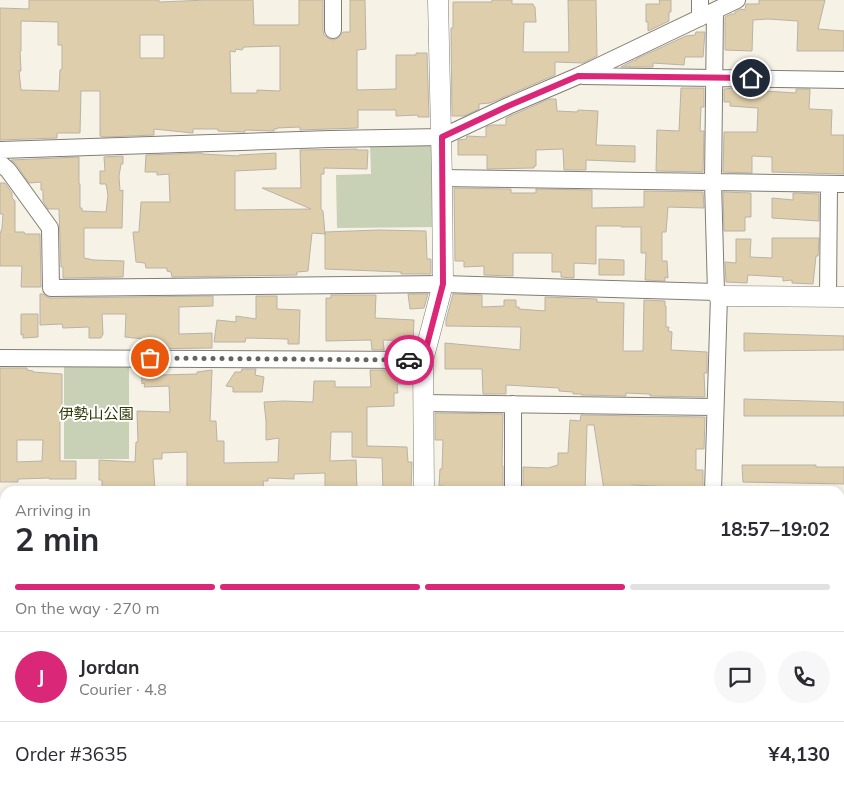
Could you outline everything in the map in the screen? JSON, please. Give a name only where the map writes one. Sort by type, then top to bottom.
[{"type":"street","points":[[333,0],[333,30]]},
{"type":"street","points":[[424,486],[423,360],[443,284],[442,137],[438,0]]},
{"type":"street","points":[[700,0],[708,14],[714,78],[713,182],[717,294],[714,486]]},
{"type":"street","points":[[0,150],[442,137],[578,76],[737,0]]},
{"type":"street","points":[[578,76],[844,80]]},
{"type":"street","points":[[0,163],[8,170],[50,228],[51,288],[443,284],[836,297],[837,184],[442,178]]},
{"type":"street","points":[[0,358],[423,360]]},
{"type":"street","points":[[422,403],[715,407]]},
{"type":"street","points":[[513,404],[513,486]]},
{"type":"green space","points":[[434,144],[440,227],[337,228],[336,175],[371,174],[370,145]]},
{"type":"green space","name":"伊勢山公園","points":[[64,363],[124,363],[129,367],[129,459],[64,459]]},
{"type":"building","points":[[29,0],[159,0],[159,2],[253,0],[254,25],[299,25],[299,0],[323,0],[324,35],[333,40],[338,38],[343,32],[350,32],[350,0],[365,0],[366,49],[357,50],[357,90],[396,89],[396,55],[427,53],[429,117],[418,117],[418,115],[396,116],[396,110],[358,110],[358,128],[300,130],[300,127],[277,128],[274,131],[245,130],[245,132],[193,129],[193,133],[154,129],[154,135],[104,137],[100,136],[100,91],[81,91],[80,133],[57,133],[57,138],[0,140],[0,8],[29,9]],"holes":[[[21,21],[58,22],[58,45],[62,45],[62,69],[60,70],[59,91],[21,90],[19,71],[21,71]],[[140,35],[164,35],[164,58],[140,58]],[[280,46],[280,91],[257,90],[257,93],[231,93],[230,51],[235,52],[236,49],[242,50],[244,47]]]},
{"type":"building","points":[[492,0],[512,0],[512,4],[533,4],[535,7],[536,22],[524,22],[523,52],[569,52],[568,0],[596,0],[597,56],[583,63],[555,62],[555,75],[490,103],[479,104],[479,109],[464,116],[452,116],[451,28],[453,28],[453,2],[492,2]]},
{"type":"building","points":[[659,0],[671,0],[669,21],[648,31],[646,4],[660,4]]},
{"type":"building","points":[[759,0],[825,0],[818,29],[844,31],[844,51],[797,51],[798,21],[768,19],[753,20],[752,51],[725,50],[725,17],[735,14],[735,12],[741,9],[745,10],[746,4],[759,4]]},
{"type":"building","points":[[696,32],[705,32],[703,57],[685,57],[684,65],[653,63],[653,67],[621,67],[686,36],[695,35]]},
{"type":"building","points":[[681,88],[704,88],[704,107],[701,107],[700,131],[704,131],[703,172],[656,171],[657,130],[679,131]]},
{"type":"building","points":[[724,89],[766,89],[765,91],[796,93],[796,89],[810,89],[809,109],[832,110],[831,135],[844,135],[844,174],[772,172],[772,157],[752,156],[752,173],[723,172],[724,132],[757,132],[758,108],[730,106],[730,102],[724,102]]},
{"type":"building","points":[[549,99],[556,99],[557,111],[598,111],[596,145],[635,146],[635,162],[586,160],[586,170],[564,170],[563,149],[536,150],[536,166],[534,168],[487,169],[487,155],[458,155],[458,140],[466,139],[467,136],[486,137],[486,127],[506,125],[506,118]]},
{"type":"building","points":[[300,150],[368,150],[367,169],[324,168],[324,174],[321,174],[321,209],[323,211],[325,234],[312,233],[308,271],[297,272],[297,275],[172,277],[171,272],[167,271],[167,268],[146,268],[145,263],[136,262],[133,232],[139,232],[141,202],[170,202],[169,174],[157,175],[157,172],[145,172],[146,155],[202,153],[239,156],[276,153],[276,169],[235,171],[235,210],[311,209],[262,188],[301,188]]},
{"type":"building","points":[[123,156],[123,164],[121,164],[119,176],[120,191],[123,190],[122,228],[84,228],[84,258],[124,261],[123,277],[63,278],[59,209],[48,209],[43,201],[41,182],[29,183],[11,160],[79,157],[80,208],[82,208],[82,211],[106,212],[108,195],[106,184],[100,184],[100,171],[105,171],[104,157]]},
{"type":"building","points":[[0,183],[5,183],[15,201],[15,232],[40,234],[41,287],[21,287],[22,266],[0,266],[0,234],[3,214],[0,214]]},
{"type":"building","points":[[454,188],[511,189],[511,193],[536,193],[536,189],[592,190],[592,208],[644,207],[644,191],[703,192],[704,208],[668,207],[666,232],[662,232],[662,261],[667,261],[668,278],[665,277],[665,281],[645,280],[646,253],[641,253],[641,227],[621,226],[596,226],[596,264],[574,263],[574,278],[561,277],[561,272],[552,272],[552,253],[513,253],[513,276],[484,275],[484,266],[464,267],[464,261],[455,261]]},
{"type":"building","points":[[723,192],[751,193],[751,217],[745,217],[745,231],[724,231]]},
{"type":"building","points":[[793,193],[819,194],[819,221],[772,218],[772,198],[793,200]]},
{"type":"building","points":[[426,231],[427,259],[431,259],[431,274],[325,269],[325,232]]},
{"type":"building","points":[[772,238],[819,238],[813,284],[792,283],[792,280],[783,281],[783,277],[748,275],[747,283],[726,282],[725,262],[736,263],[736,239],[751,239],[750,257],[772,258]]},
{"type":"building","points":[[599,259],[624,260],[624,275],[599,275]]},
{"type":"building","points":[[40,294],[51,298],[213,296],[213,306],[179,307],[179,334],[212,333],[212,348],[144,349],[144,339],[125,337],[126,314],[102,314],[103,334],[101,338],[89,338],[89,327],[63,328],[62,324],[40,325]]},
{"type":"building","points":[[408,294],[428,294],[424,308],[410,309]]},
{"type":"building","points":[[453,294],[482,295],[482,307],[504,306],[504,300],[516,300],[516,307],[519,307],[519,309],[545,311],[545,297],[597,299],[597,302],[624,303],[623,351],[643,351],[644,300],[665,301],[666,327],[669,327],[668,331],[672,332],[671,350],[707,352],[707,373],[704,373],[705,397],[650,396],[650,394],[626,393],[626,396],[581,395],[573,394],[573,392],[559,391],[559,388],[506,385],[506,394],[483,394],[482,369],[445,369],[445,343],[520,350],[521,327],[446,326]]},
{"type":"building","points":[[331,295],[376,295],[375,318],[414,320],[413,341],[383,340],[384,350],[372,350],[371,340],[326,341],[326,298],[331,298]]},
{"type":"building","points":[[256,296],[277,296],[277,309],[300,310],[299,344],[288,344],[288,339],[246,338],[245,342],[214,342],[217,320],[236,322],[236,316],[256,319]]},
{"type":"building","points":[[21,314],[38,314],[38,337],[23,338],[23,334],[21,335]]},
{"type":"building","points":[[744,333],[844,336],[844,350],[744,351]]},
{"type":"building","points":[[0,368],[27,368],[27,370],[33,372],[62,374],[60,461],[76,461],[76,479],[18,479],[18,482],[0,482]],"holes":[[[17,440],[43,440],[42,461],[17,462]]]},
{"type":"building","points":[[141,369],[162,369],[162,375],[197,374],[197,372],[212,370],[210,421],[216,421],[217,441],[224,441],[224,463],[278,462],[279,438],[266,440],[264,402],[313,402],[314,381],[335,381],[335,387],[371,387],[370,370],[402,370],[402,373],[411,374],[411,384],[397,384],[398,393],[394,393],[394,406],[367,407],[367,446],[407,447],[408,462],[412,462],[411,486],[383,486],[382,458],[352,457],[352,432],[331,432],[330,461],[356,460],[357,486],[325,486],[325,473],[294,474],[294,479],[268,478],[268,481],[263,481],[264,486],[187,486],[187,452],[162,453],[162,459],[153,459],[155,486],[102,486],[102,480],[99,480],[99,460],[135,462],[136,442],[138,442],[137,411],[170,412],[169,386],[144,387],[145,383],[142,384]]},
{"type":"building","points":[[242,369],[256,369],[255,375],[264,377],[262,392],[233,392],[233,387],[226,386],[235,372],[241,372]]},
{"type":"building","points":[[744,399],[844,402],[844,416],[744,416]]},
{"type":"building","points":[[435,413],[503,414],[503,486],[439,486],[440,469],[442,469],[443,440],[435,440]]},
{"type":"building","points":[[581,415],[705,417],[704,449],[696,449],[696,470],[703,470],[703,486],[603,486],[594,425],[587,425],[585,486],[523,486],[523,467],[548,468],[558,465],[558,453],[568,453],[570,420],[580,421]]},
{"type":"building","points":[[742,465],[844,467],[844,484],[743,482]]},
{"type":"way so far","points":[[150,358],[409,360]]},
{"type":"route","points":[[409,360],[423,360],[443,284],[442,137],[578,76],[751,78]]}]
